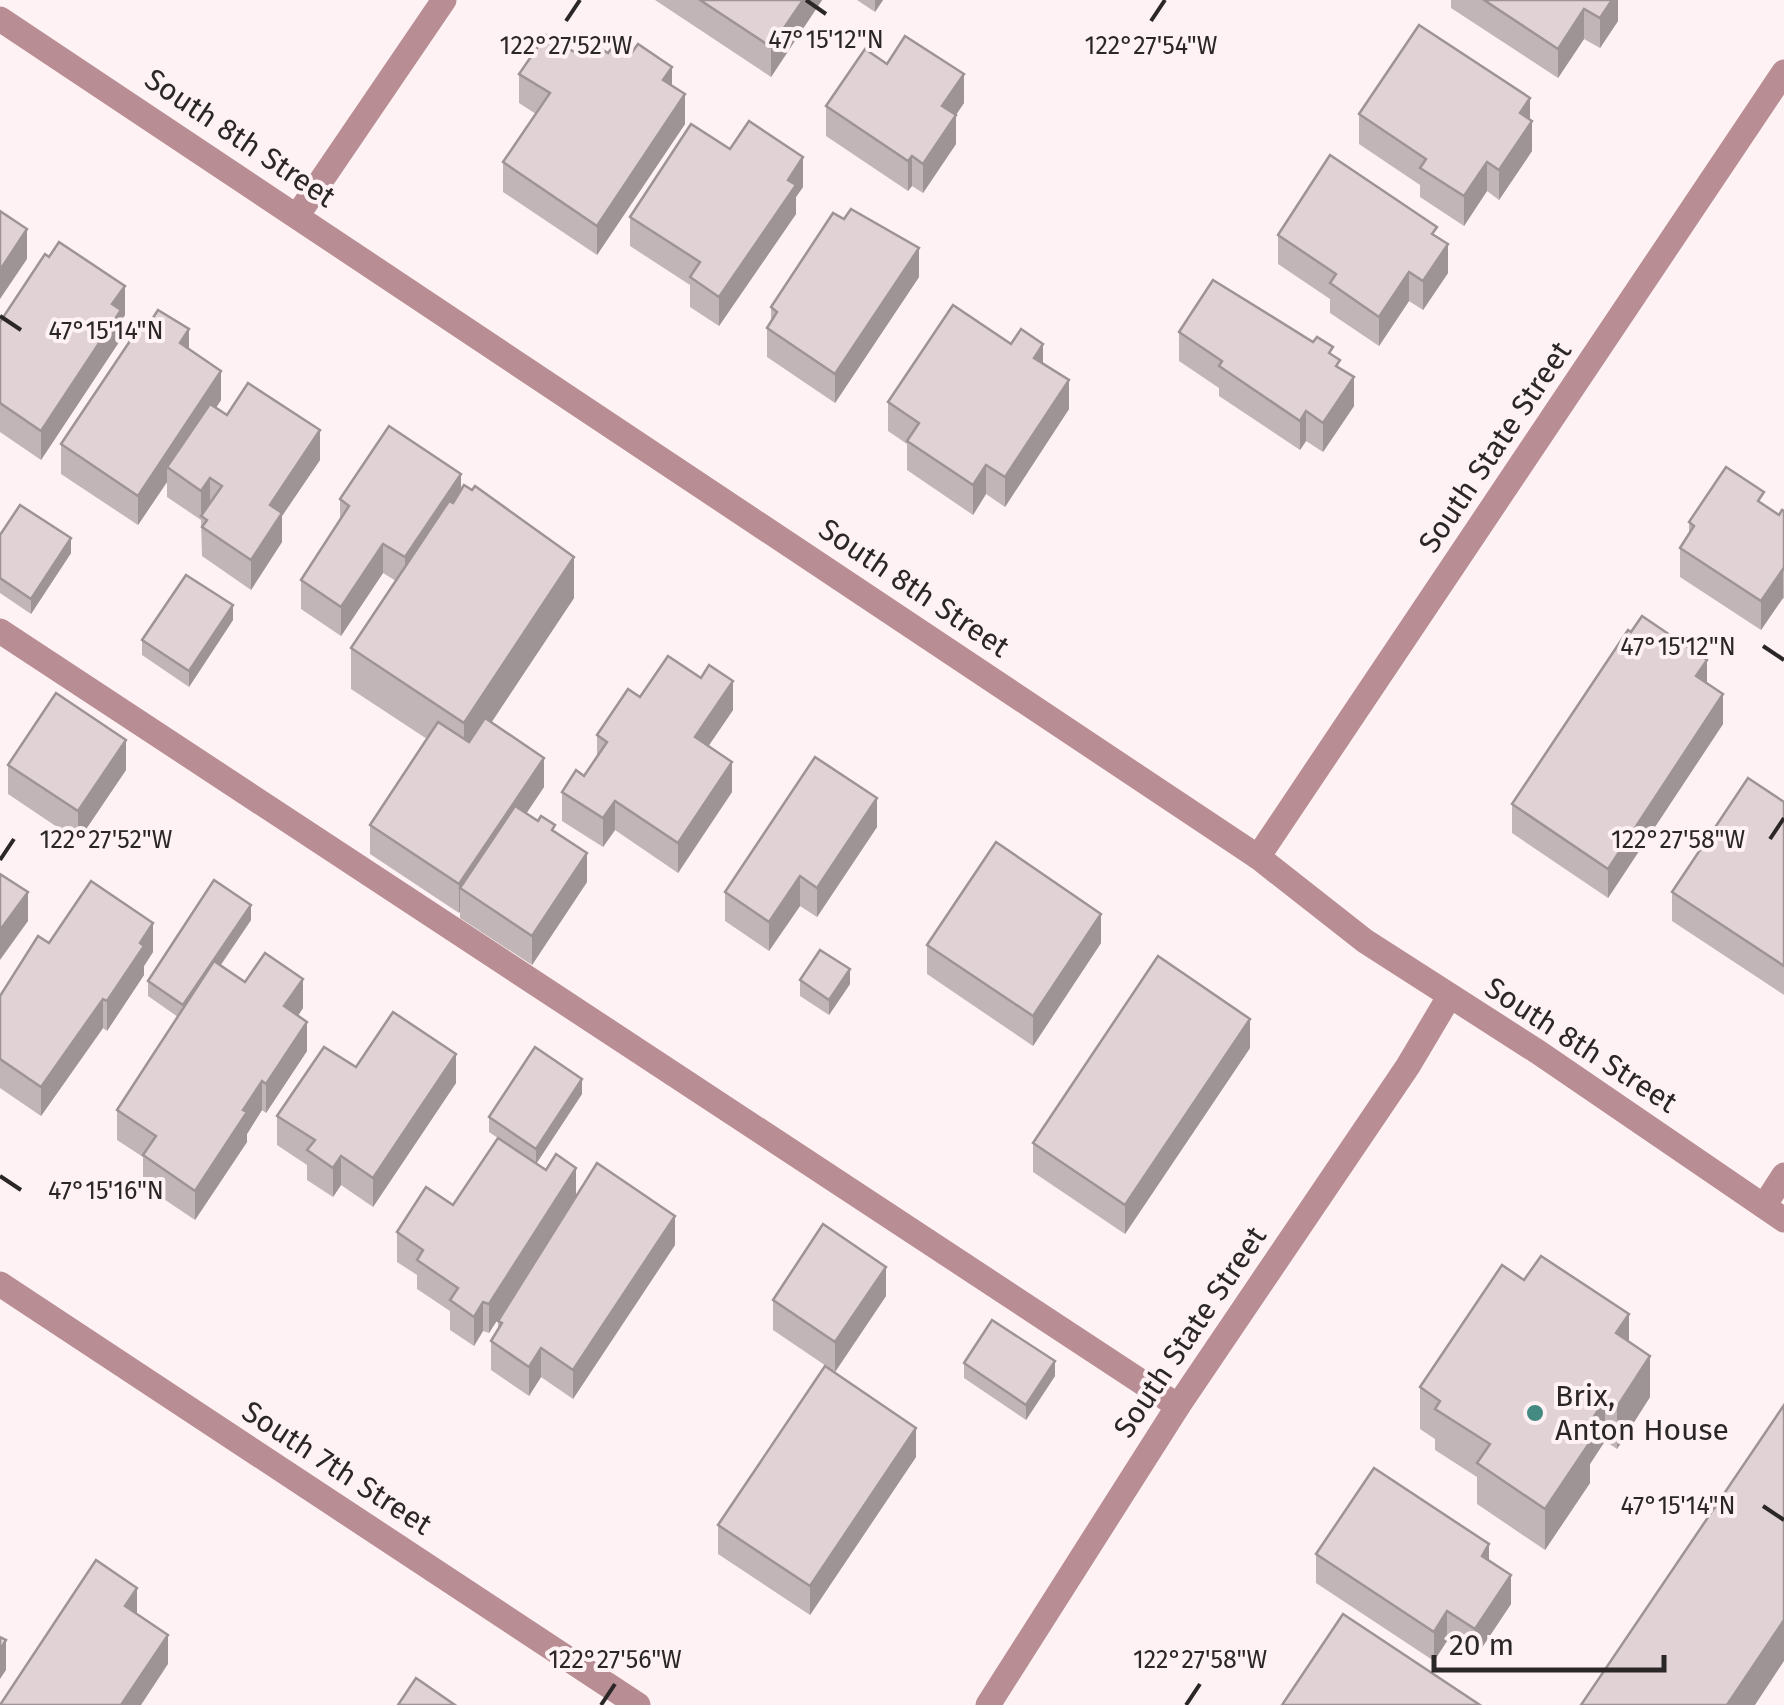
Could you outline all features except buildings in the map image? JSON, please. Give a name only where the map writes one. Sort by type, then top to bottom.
[{"type":"street","points":[[297,216],[444,0]]},
{"type":"street","name":"South 8th Street","points":[[0,19],[1258,857],[1365,942],[1774,1213]]},
{"type":"street","name":"South State Street","points":[[1258,857],[1784,72]]},
{"type":"street","points":[[0,632],[1178,1406]]},
{"type":"street","name":"South State Street","points":[[988,1705],[1178,1406],[1408,1066],[1450,997]]},
{"type":"street","points":[[1774,1213],[1784,1175]]},
{"type":"street","name":"South 7th Street","points":[[0,1284],[638,1705]]},
{"type":"place","name":"Brix, Anton House","points":[[1535,1413]]}]
